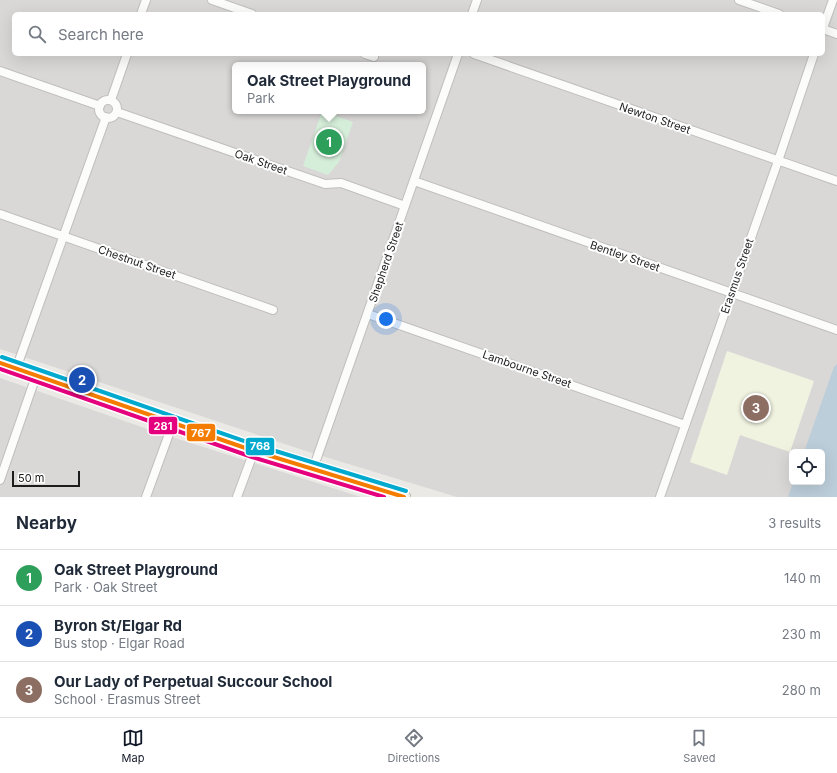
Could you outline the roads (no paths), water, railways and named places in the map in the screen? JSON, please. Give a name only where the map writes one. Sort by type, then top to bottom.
[{"type":"main road","points":[[0,363],[384,494],[404,497]]},
{"type":"street","points":[[142,12],[146,0]]},
{"type":"street","points":[[212,0],[246,12]]},
{"type":"street","points":[[473,12],[477,0]]},
{"type":"street","points":[[739,0],[773,12]]},
{"type":"street","points":[[825,24],[834,2]]},
{"type":"street","points":[[825,30],[837,34]]},
{"type":"street","points":[[111,100],[126,56]]},
{"type":"street","name":"Shepherd Street","points":[[314,469],[457,56]]},
{"type":"street","name":"Newton Street","points":[[480,56],[837,181]]},
{"type":"street","name":"Erasmus Street","points":[[660,497],[813,56]]},
{"type":"street","points":[[0,71],[100,106]]},
{"type":"street","points":[[111,100],[116,104],[117,112],[111,117],[103,116],[100,111],[100,106],[103,102],[111,100]]},
{"type":"street","name":"Oak Street","points":[[117,112],[325,184],[341,183],[405,206]]},
{"type":"street","points":[[16,369],[106,117]]},
{"type":"street","name":"Bentley Street","points":[[414,181],[837,330]]},
{"type":"street","name":"Chestnut Street","points":[[0,214],[273,310]]},
{"type":"street","name":"Lambourne Street","points":[[368,314],[685,425]]},
{"type":"street","points":[[0,480],[36,376]]},
{"type":"street","points":[[146,497],[173,423]]},
{"type":"street","points":[[237,497],[254,450]]},
{"type":"water","points":[[837,364],[837,497],[788,497],[792,485],[825,485],[825,449],[805,449],[834,367]]},
{"type":"place","name":"Oak Street Playground","points":[[329,142]]},
{"type":"place","name":"Byron St/Elgar Rd","points":[[82,380]]},
{"type":"place","name":"Our Lady of Perpetual Succour School","points":[[756,408]]}]
